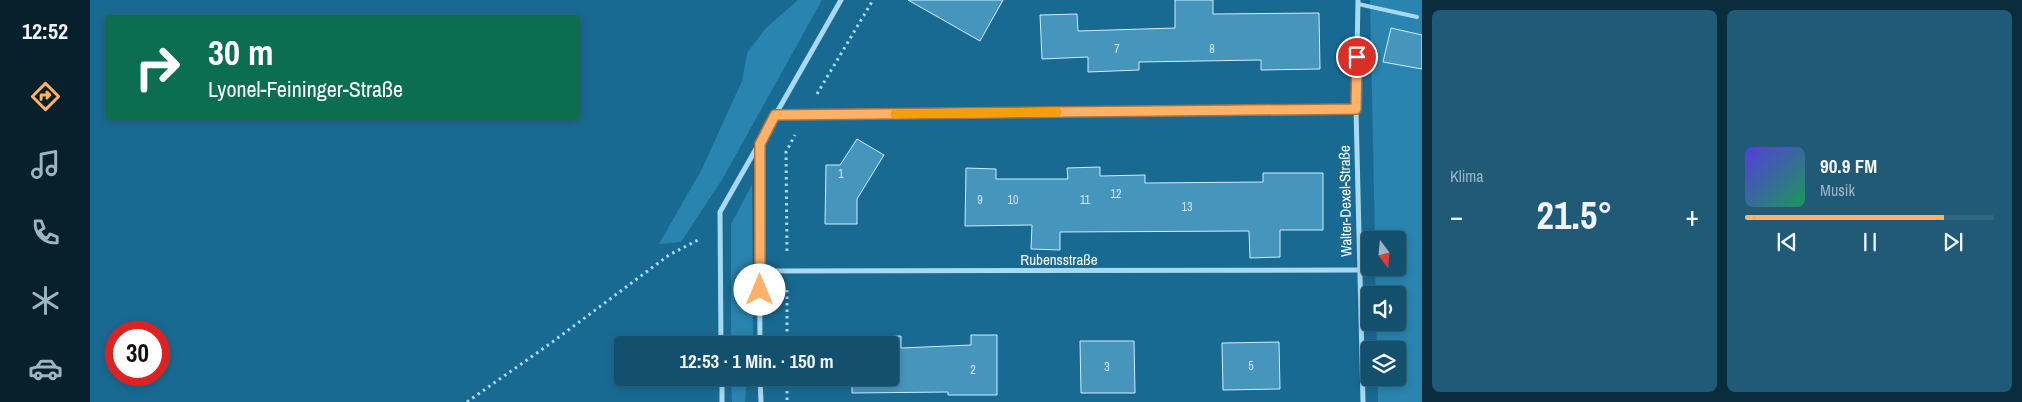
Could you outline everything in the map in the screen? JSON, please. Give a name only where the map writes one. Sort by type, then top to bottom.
[{"type":"street","points":[[721,336],[720,212],[840,0]]},
{"type":"street","name":"Walter-Dexel-Straße","points":[[1358,2],[1356,109],[1364,402]]},
{"type":"street","points":[[775,115],[1356,109]]},
{"type":"street","points":[[760,144],[760,336]]},
{"type":"street","name":"Rubensstraße","points":[[759,271],[1360,270]]},
{"type":"street","points":[[722,386],[722,402]]},
{"type":"street","points":[[760,386],[760,402]]},
{"type":"lane","points":[[1358,2],[1417,17]]},
{"type":"path","points":[[787,336],[786,152],[805,114],[873,0]]},
{"type":"path","points":[[468,402],[552,343],[668,255],[698,240],[720,212]]},
{"type":"path","points":[[787,386],[787,402]]},
{"type":"shaded area","points":[[798,0],[822,0],[723,178],[681,242],[659,244],[702,169],[742,81],[747,53],[766,28]]},
{"type":"shaded area","points":[[1370,0],[1422,0],[1422,402],[1378,402],[1378,386],[1406,386],[1406,341],[1377,341],[1376,331],[1406,331],[1406,286],[1376,286],[1375,276],[1406,276],[1406,231],[1375,231]]},
{"type":"shaded area","points":[[752,185],[753,336],[731,336],[731,224]]},
{"type":"shaded area","points":[[731,386],[746,386],[745,402],[732,402]]},
{"type":"building","points":[[908,0],[1003,0],[980,41]]},
{"type":"building","points":[[1175,0],[1213,0],[1213,14],[1319,13],[1320,69],[1261,70],[1261,60],[1139,62],[1139,70],[1088,72],[1088,57],[1042,59],[1040,15],[1077,14],[1078,31],[1175,28]]},
{"type":"building","points":[[1391,28],[1422,35],[1422,69],[1383,62]]},
{"type":"building","points":[[857,139],[884,155],[857,199],[857,224],[825,224],[826,165],[840,165]]},
{"type":"building","points":[[1100,167],[1100,176],[1145,175],[1145,183],[1263,182],[1263,173],[1323,173],[1323,230],[1280,230],[1280,257],[1250,258],[1249,231],[1060,232],[1060,250],[1031,249],[1032,225],[965,226],[966,168],[996,169],[996,179],[1068,179],[1067,168]]},
{"type":"building","points":[[971,335],[997,335],[997,395],[948,395],[948,392],[852,393],[852,386],[899,386],[899,336],[901,336],[901,348],[971,345]]},
{"type":"building","points":[[1080,341],[1134,341],[1135,393],[1081,393]]},
{"type":"building","points":[[1279,342],[1280,389],[1223,390],[1222,343]]},
{"type":"slow traffic","points":[[895,114],[1057,112]]},
{"type":"route","points":[[760,290],[760,144],[775,115],[1356,109],[1357,57]]}]
